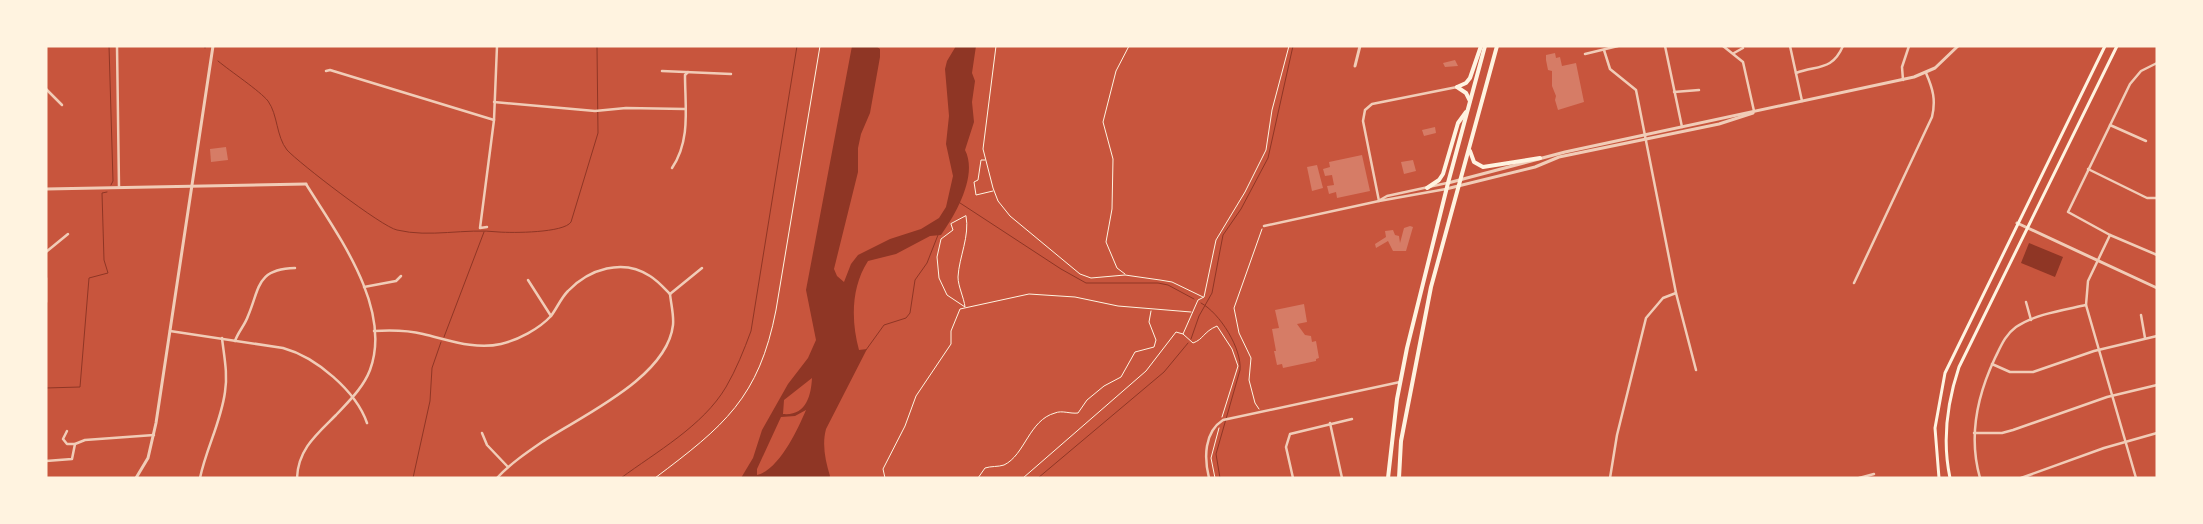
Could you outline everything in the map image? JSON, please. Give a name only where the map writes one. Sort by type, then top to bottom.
[{"type":"main road","points":[[1457,87],[1466,83],[1470,78],[1481,46]]},
{"type":"main road","points":[[1388,478],[1400,382],[1446,189],[1486,46]]},
{"type":"main road","points":[[1399,478],[1400,441],[1431,287],[1462,181],[1497,46]]},
{"type":"main road","points":[[1939,478],[1935,428],[1945,373],[2105,46]]},
{"type":"main road","points":[[1950,478],[1946,438],[1951,391],[1962,360],[2117,46]]},
{"type":"main road","points":[[1457,87],[1466,93],[1470,105]]},
{"type":"main road","points":[[1427,188],[1439,180],[1443,174],[1458,123],[1470,105]]},
{"type":"main road","points":[[1470,151],[1474,162],[1483,167],[1540,158]]},
{"type":"street","points":[[117,46],[119,188]]},
{"type":"street","points":[[136,478],[148,458],[154,435],[213,46]]},
{"type":"street","points":[[487,227],[480,228],[494,120],[497,46]]},
{"type":"street","points":[[1354,66],[1360,46]]},
{"type":"street","points":[[1585,54],[1618,46]]},
{"type":"street","points":[[1665,46],[1682,128]]},
{"type":"street","points":[[1723,46],[1744,62],[1754,111]]},
{"type":"street","points":[[1790,46],[1802,101]]},
{"type":"street","points":[[1796,73],[1829,66],[1838,57],[1843,46]]},
{"type":"street","points":[[1903,80],[1902,67],[1909,46]]},
{"type":"street","points":[[1264,226],[1460,186],[1534,167],[1553,158],[1754,111],[1903,80],[1926,73],[1946,60],[1958,46]]},
{"type":"street","points":[[1734,53],[1744,48]]},
{"type":"street","points":[[1604,50],[1610,68],[1636,90],[1676,293],[1696,370]]},
{"type":"street","points":[[2157,63],[2150,65],[2135,76],[2068,212],[2110,235],[2157,255]]},
{"type":"street","points":[[326,72],[330,70],[494,120]]},
{"type":"street","points":[[662,71],[731,74]]},
{"type":"street","points":[[672,168],[680,156],[685,141],[685,75],[688,72]]},
{"type":"street","points":[[1854,283],[1932,117],[1935,104],[1933,89],[1926,73]]},
{"type":"street","points":[[1379,201],[1363,121],[1365,110],[1372,104],[1457,87]]},
{"type":"street","points":[[46,89],[62,105]]},
{"type":"street","points":[[1674,92],[1699,90]]},
{"type":"street","points":[[494,102],[594,111],[652,108],[685,109]]},
{"type":"street","points":[[2110,124],[2146,141]]},
{"type":"street","points":[[1379,201],[1387,196],[1462,181],[1526,164],[1540,158],[1646,136]]},
{"type":"street","points":[[2088,169],[2147,198],[2157,198]]},
{"type":"street","points":[[46,189],[190,188],[306,184],[349,254],[364,287],[374,331],[374,355],[370,369],[353,397],[304,449],[298,464],[297,478]]},
{"type":"street","points":[[2018,223],[2157,288]]},
{"type":"street","points":[[46,252],[68,234]]},
{"type":"street","points":[[2110,235],[2088,281],[2086,304],[2136,478]]},
{"type":"street","points":[[374,331],[407,331],[481,347],[502,344],[522,336],[551,316],[566,292],[580,280],[597,271],[616,267],[640,271],[651,277],[670,294],[673,325],[664,351],[633,384],[595,411],[543,441],[496,478]]},
{"type":"street","points":[[235,341],[248,319],[255,292],[263,280],[281,269],[295,268]]},
{"type":"street","points":[[670,294],[702,268]]},
{"type":"street","points":[[364,287],[396,281],[402,276]]},
{"type":"street","points":[[46,278],[46,302]]},
{"type":"street","points":[[528,280],[551,316]]},
{"type":"street","points":[[1610,478],[1617,435],[1646,318],[1663,298],[1676,293]]},
{"type":"street","points":[[2026,302],[2031,320]]},
{"type":"street","points":[[1980,478],[1974,433],[1980,395],[2006,335],[2019,325],[2031,320],[2086,304]]},
{"type":"street","points":[[2142,315],[2146,338]]},
{"type":"street","points":[[169,330],[283,348],[301,354],[321,367],[353,397],[363,409],[367,423]]},
{"type":"street","points":[[1992,364],[2010,372],[2025,374],[2099,350],[2157,336]]},
{"type":"street","points":[[200,478],[205,453],[225,393],[226,369],[222,338]]},
{"type":"street","points":[[1209,478],[1206,457],[1207,446],[1212,428],[1221,421],[1400,382]]},
{"type":"street","points":[[1974,433],[2002,433],[2112,396],[2157,385]]},
{"type":"street","points":[[1293,478],[1286,447],[1290,434],[1352,419]]},
{"type":"street","points":[[1330,423],[1342,478]]},
{"type":"street","points":[[67,431],[64,436],[64,442],[75,444],[85,440],[154,435]]},
{"type":"street","points":[[482,433],[487,445],[508,467]]},
{"type":"street","points":[[2021,478],[2126,441],[2157,433]]},
{"type":"street","points":[[46,461],[72,459],[75,444]]},
{"type":"street","points":[[1859,478],[1874,474]]},
{"type":"path","points":[[655,478],[701,443],[728,418],[750,385],[766,352],[776,310],[820,46]]},
{"type":"path","points":[[996,46],[983,148],[994,191],[1010,216],[1080,274],[1091,278],[1125,275],[1172,282],[1204,297]]},
{"type":"path","points":[[1125,275],[1117,268],[1106,242],[1112,209],[1113,159],[1103,122],[1116,71],[1129,46]]},
{"type":"path","points":[[1204,297],[1216,240],[1245,192],[1266,150],[1272,110],[1289,46]]},
{"type":"path","points":[[985,160],[981,160],[978,180],[974,182],[976,194],[994,191]]},
{"type":"path","points":[[966,216],[964,249],[958,277],[965,307],[947,295],[939,278],[937,258],[941,239],[953,230],[951,224],[966,216]]},
{"type":"path","points":[[1260,412],[1255,403],[1248,380],[1251,358],[1239,333],[1234,308],[1259,233],[1264,226]]},
{"type":"path","points":[[885,478],[883,469],[905,426],[916,396],[951,344],[951,331],[955,316],[965,307],[1029,294],[1075,297],[1151,310],[1155,308],[1192,312]]},
{"type":"path","points":[[1183,334],[1198,300],[1204,297]]},
{"type":"path","points":[[978,478],[985,468],[1004,465],[1013,458],[1028,434],[1050,414],[1057,412],[1078,413],[1087,400],[1104,386],[1121,377],[1136,352],[1154,347],[1156,340],[1149,322],[1151,310]]},
{"type":"path","points":[[1023,478],[1146,372],[1176,332],[1183,334],[1193,343],[1199,341],[1206,330],[1217,326],[1237,358],[1236,376],[1211,458],[1215,478]]},
{"type":"shaded area","points":[[852,46],[876,46],[880,49],[880,57],[870,113],[861,134],[858,148],[858,172],[834,269],[837,276],[844,282],[851,264],[858,255],[890,239],[921,229],[939,218],[946,207],[953,176],[946,144],[949,116],[945,69],[947,61],[956,46],[976,46],[972,73],[975,81],[972,102],[974,122],[965,150],[969,171],[964,194],[941,235],[930,236],[896,254],[868,261],[862,271],[854,304],[854,316],[859,350],[867,349],[826,429],[824,446],[829,478],[741,478],[753,458],[762,430],[788,384],[808,358],[816,340],[806,290]],"holes":[[[812,378],[806,404],[797,412],[783,414],[784,400]],[[806,410],[787,448],[773,465],[765,472],[757,475],[757,469],[781,417],[795,416]]]},
{"type":"shaded area","points":[[2029,243],[2063,257],[2055,277],[2021,263]]},
{"type":"building","points":[[1555,53],[1556,58],[1560,57],[1562,66],[1576,63],[1584,102],[1558,110],[1552,86],[1552,71],[1548,70],[1546,60],[1546,55]]},
{"type":"building","points":[[1455,60],[1458,66],[1445,67],[1443,63]]},
{"type":"building","points":[[1435,127],[1436,133],[1424,136],[1422,130]]},
{"type":"building","points":[[226,147],[228,160],[211,162],[210,149]]},
{"type":"building","points":[[1362,155],[1370,191],[1337,198],[1336,192],[1329,194],[1327,186],[1334,185],[1332,175],[1325,176],[1323,169],[1330,167],[1329,162]]},
{"type":"building","points":[[1413,160],[1416,171],[1404,174],[1401,162]]},
{"type":"building","points":[[1317,165],[1323,188],[1312,191],[1307,167]]},
{"type":"building","points":[[1413,227],[1406,251],[1393,251],[1388,241],[1376,248],[1375,244],[1386,237],[1385,231],[1393,230],[1395,235],[1399,236],[1400,243],[1404,228]]},
{"type":"building","points":[[1304,304],[1307,322],[1297,324],[1305,335],[1311,336],[1312,342],[1316,341],[1319,358],[1316,361],[1283,368],[1282,364],[1277,365],[1274,351],[1276,351],[1272,329],[1279,328],[1275,310]]},
{"type":"waterway","points":[[109,46],[113,181],[111,185]]},
{"type":"waterway","points":[[218,61],[268,101],[274,113],[283,144],[287,150],[341,194],[388,226],[397,230],[422,233],[473,231],[526,232],[559,228],[571,222],[598,133],[597,46]]},
{"type":"waterway","points":[[621,478],[678,437],[705,414],[726,387],[743,353],[751,331],[797,46]]},
{"type":"waterway","points":[[1191,339],[1199,316],[1212,293],[1223,235],[1241,209],[1268,158],[1293,46]]},
{"type":"waterway","points":[[46,388],[80,387],[89,278],[108,273],[104,260],[102,193],[107,192]]},
{"type":"waterway","points":[[957,201],[1061,269],[1086,283],[1158,283],[1168,285],[1194,299]]},
{"type":"waterway","points":[[444,337],[484,232]]},
{"type":"waterway","points":[[866,350],[884,325],[906,318],[910,313],[915,280],[927,263],[938,235]]},
{"type":"waterway","points":[[1201,303],[1215,315],[1228,332],[1234,342],[1240,362],[1240,370],[1216,454],[1220,478]]},
{"type":"waterway","points":[[413,478],[430,401],[432,368],[441,342]]},
{"type":"waterway","points":[[1038,478],[1164,372],[1188,343]]}]
